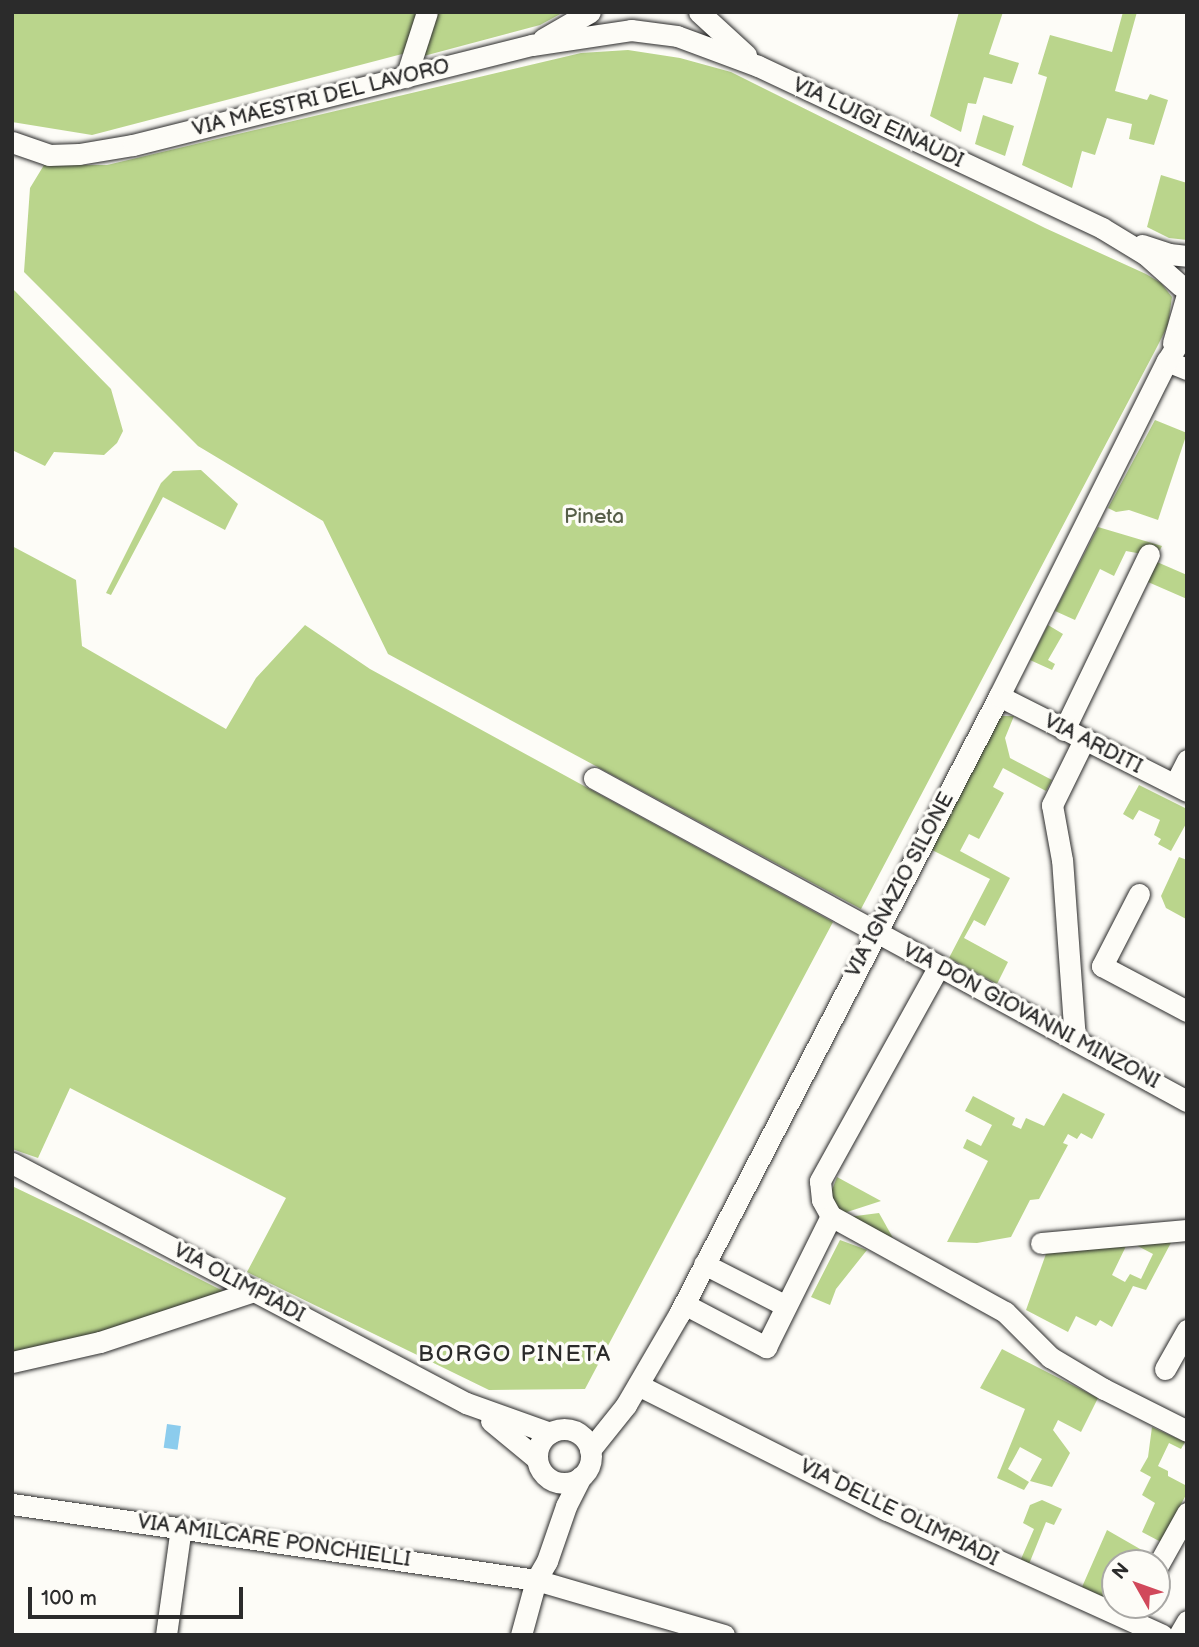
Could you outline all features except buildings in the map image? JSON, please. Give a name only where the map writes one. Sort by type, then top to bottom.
[{"type":"street","points":[[406,76],[427,12]]},
{"type":"street","points":[[532,46],[590,12]]},
{"type":"street","points":[[699,12],[758,66]]},
{"type":"street","name":"VIA MAESTRI DEL LAVORO","points":[[12,142],[49,155],[79,154],[133,145],[634,18]]},
{"type":"street","name":"VIA LUIGI EINAUDI","points":[[634,18],[758,66],[1118,237],[1145,254],[1185,294]]},
{"type":"street","name":"VIA LUIGI EINAUDI","points":[[1118,237],[1169,254],[1187,256]]},
{"type":"street","name":"VIA IGNAZIO SILONE","points":[[1177,365],[1185,294],[1181,277],[1187,264]]},
{"type":"street","name":"VIA IGNAZIO SILONE","points":[[590,1450],[626,1405],[684,1304],[875,932],[1177,365],[1187,329]]},
{"type":"street","points":[[1064,730],[1149,554]]},
{"type":"street","name":"VIA ARDITI","points":[[999,696],[1181,788]]},
{"type":"street","points":[[1075,1040],[1062,860],[1052,805],[1084,740]]},
{"type":"street","points":[[1181,788],[1187,760]]},
{"type":"street","name":"VIA DON GIOVANNI MINZONI","points":[[594,778],[1186,1100]]},
{"type":"street","points":[[1139,894],[1101,965],[1187,1011]]},
{"type":"street","points":[[939,966],[820,1181],[821,1200],[831,1216],[1005,1312],[1050,1357],[1187,1431]]},
{"type":"street","name":"VIA OLIMPIADI","points":[[12,1163],[466,1403],[509,1433],[540,1467]]},
{"type":"street","points":[[684,1304],[766,1347],[831,1216]]},
{"type":"street","points":[[1041,1244],[1187,1230]]},
{"type":"street","points":[[704,1264],[786,1306]]},
{"type":"street","points":[[12,1362],[100,1342],[254,1291]]},
{"type":"street","points":[[1166,1369],[1187,1330]]},
{"type":"street","name":"VIA DELLE OLIMPIADI","points":[[638,1385],[887,1510],[1101,1599]]},
{"type":"street","name":"VIA OLIMPIADI","points":[[466,1403],[560,1431]]},
{"type":"street","points":[[556,1536],[554,1504],[540,1467],[540,1444],[560,1431],[598,1421],[626,1405]]},
{"type":"street","points":[[521,1635],[536,1580],[547,1561],[581,1477],[590,1465],[590,1450],[583,1437],[560,1431]]},
{"type":"street","points":[[540,1467],[559,1483],[581,1477]]},
{"type":"street","name":"VIA AMILCARE PONCHIELLI","points":[[12,1504],[536,1580],[724,1635]]},
{"type":"street","points":[[1167,1549],[1187,1513]]},
{"type":"street","points":[[166,1635],[181,1527]]},
{"type":"street","name":"VIA DELLE OLIMPIADI","points":[[1141,1619],[1162,1635]]},
{"type":"street","points":[[1180,1635],[1187,1621]]},
{"type":"green space","points":[[12,12],[420,12],[406,53],[92,135],[12,122]]},
{"type":"green space","points":[[435,12],[564,12],[540,25],[420,57]]},
{"type":"green space","points":[[959,12],[1003,12],[989,54],[1019,63],[1012,84],[984,77],[976,104],[968,103],[961,132],[930,116]]},
{"type":"green space","points":[[1123,12],[1137,12],[1115,91],[1147,100],[1150,94],[1168,100],[1154,145],[1129,139],[1132,124],[1107,118],[1095,155],[1082,151],[1072,188],[1022,165],[1047,77],[1038,74],[1050,35],[1112,52]]},
{"type":"green space","name":"Pineta","points":[[628,50],[680,58],[731,72],[1045,228],[1146,274],[1161,283],[1172,297],[1168,325],[1157,347],[861,909],[388,654],[323,521],[198,446],[24,272],[30,188],[44,165],[107,165],[581,53]]},
{"type":"green space","points":[[983,115],[1014,126],[1005,156],[975,144]]},
{"type":"green space","points":[[1161,175],[1187,183],[1187,240],[1169,238],[1147,227]]},
{"type":"green space","points":[[12,288],[111,389],[123,431],[117,443],[104,455],[54,452],[45,466],[12,450]]},
{"type":"green space","points":[[1155,420],[1187,433],[1158,520],[1129,510],[1116,512],[1108,508]]},
{"type":"green space","points":[[201,470],[238,504],[225,530],[163,497],[111,595],[106,593],[161,483],[173,471]]},
{"type":"green space","points":[[1098,527],[1162,546],[1160,550],[1146,545],[1142,554],[1126,551],[1114,576],[1100,569],[1075,620],[1055,611]]},
{"type":"green space","points":[[12,546],[76,580],[82,646],[226,729],[256,678],[305,625],[370,669],[833,922],[585,1389],[489,1390],[247,1272],[286,1198],[70,1088],[38,1158],[12,1149]]},
{"type":"green space","points":[[1157,562],[1187,575],[1187,599],[1148,582]]},
{"type":"green space","points":[[1048,625],[1063,634],[1048,660],[1055,664],[1052,670],[1030,660]]},
{"type":"green space","points":[[999,716],[1014,716],[1005,738],[1010,758],[1052,780],[1046,791],[1003,768],[993,787],[1004,793],[979,839],[969,834],[960,851],[1010,878],[985,926],[974,920],[964,938],[1008,962],[997,984],[949,958],[990,879],[932,850]]},
{"type":"green space","points":[[1139,785],[1187,809],[1187,822],[1171,851],[1158,844],[1161,839],[1154,835],[1160,820],[1139,810],[1133,820],[1123,814]]},
{"type":"green space","points":[[1179,857],[1187,860],[1186,919],[1166,908],[1161,896]]},
{"type":"green space","points":[[1063,1093],[1105,1114],[1092,1139],[1081,1133],[1077,1139],[1068,1134],[1063,1143],[1068,1145],[1039,1199],[1030,1200],[1011,1237],[977,1243],[947,1242],[988,1161],[963,1148],[967,1139],[981,1146],[992,1125],[965,1111],[973,1096],[1015,1118],[1012,1125],[1021,1129],[1026,1118],[1044,1126]]},
{"type":"green space","points":[[837,1177],[881,1201],[844,1213],[833,1204],[832,1190]]},
{"type":"green space","points":[[12,1186],[85,1221],[235,1297],[12,1362]]},
{"type":"green space","points":[[879,1213],[893,1238],[848,1217]]},
{"type":"green space","points":[[1174,1237],[1146,1290],[1133,1286],[1112,1327],[1100,1320],[1096,1326],[1076,1316],[1068,1332],[1026,1310],[1047,1251],[1128,1242],[1112,1275],[1125,1282],[1130,1274],[1141,1279],[1153,1254],[1132,1243]]},
{"type":"green space","points":[[840,1240],[867,1250],[836,1289],[830,1305],[811,1297]]},
{"type":"green space","points":[[1002,1349],[1098,1398],[1081,1432],[1058,1420],[1053,1430],[1070,1453],[1052,1487],[1030,1481],[1042,1459],[1020,1447],[1008,1469],[1029,1482],[1024,1490],[997,1478],[1025,1409],[980,1388]]},
{"type":"green space","points":[[1152,1427],[1185,1442],[1181,1449],[1169,1443],[1158,1466],[1168,1471],[1168,1476],[1187,1486],[1187,1493],[1161,1542],[1142,1532],[1155,1503],[1142,1495],[1151,1477],[1140,1471],[1148,1457]]},
{"type":"green space","points":[[1042,1500],[1062,1509],[1054,1525],[1046,1522],[1029,1564],[1021,1559],[1034,1529],[1023,1523],[1030,1505]]},
{"type":"green space","points":[[1107,1530],[1140,1549],[1101,1549],[1101,1596],[1082,1587]]},
{"type":"water","points":[[167,1424],[181,1426],[178,1450],[164,1448]]},
{"type":"district","name":"BORGO PINETA","points":[[515,1354]]}]
